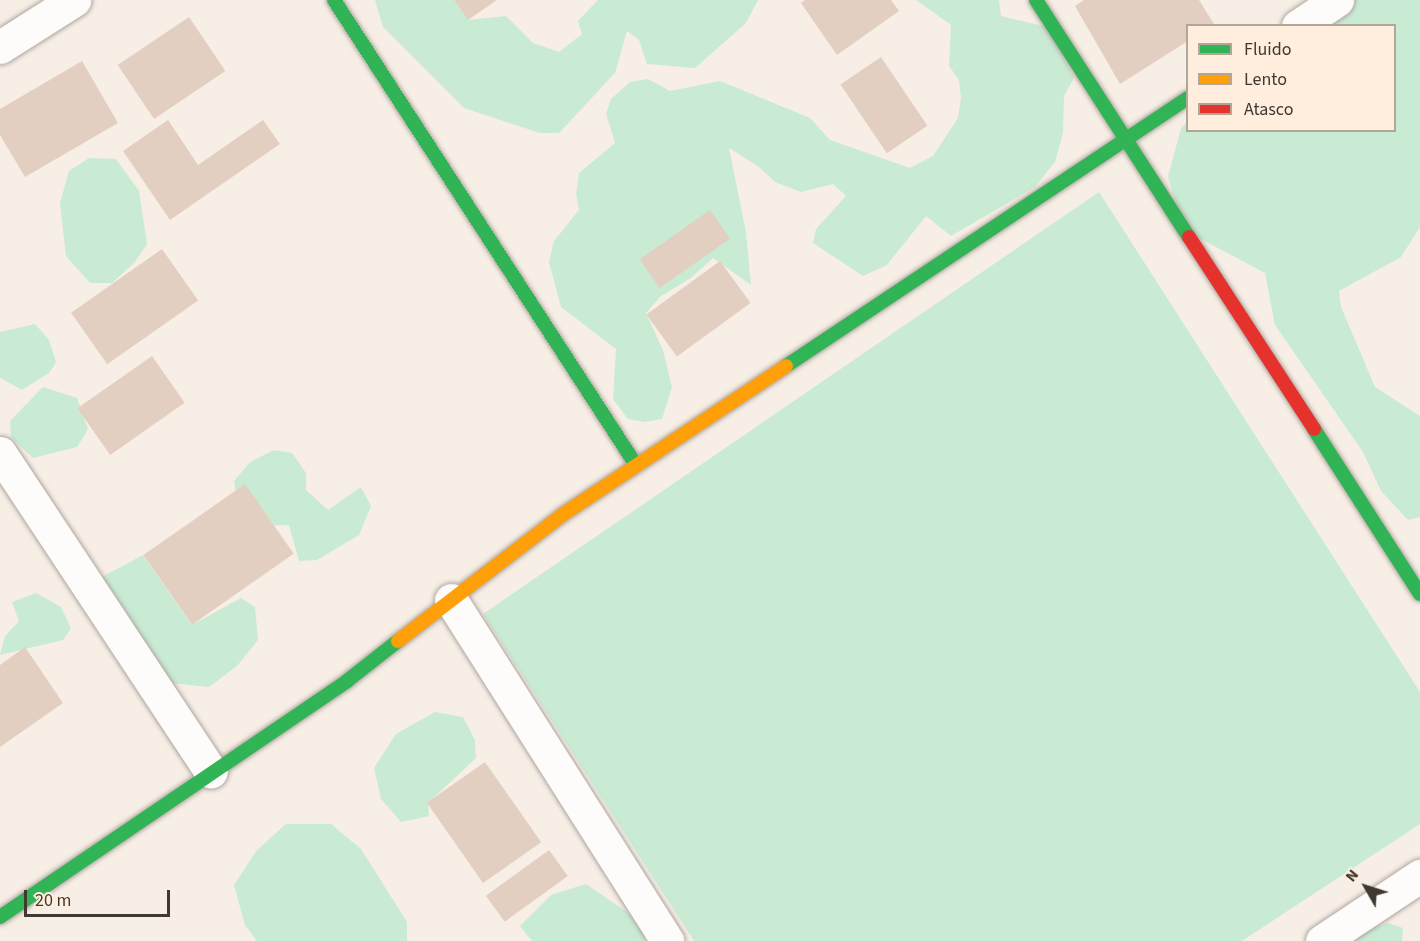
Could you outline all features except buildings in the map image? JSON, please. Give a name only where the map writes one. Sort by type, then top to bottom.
[{"type":"street","points":[[0,47],[74,0]]},
{"type":"street","points":[[334,0],[636,465]]},
{"type":"street","points":[[1036,0],[1420,594]]},
{"type":"street","points":[[1301,24],[1337,0]]},
{"type":"street","points":[[0,917],[347,681],[562,515],[1186,99]]},
{"type":"street","points":[[0,453],[211,772]]},
{"type":"street","points":[[451,600],[667,941]]},
{"type":"street","points":[[1322,941],[1420,876]]},
{"type":"green space","points":[[375,0],[454,0],[468,20],[506,16],[533,43],[559,52],[582,34],[578,21],[598,0],[758,0],[746,23],[695,68],[647,64],[639,40],[627,31],[615,73],[559,133],[540,133],[464,108],[383,27]]},
{"type":"green space","points":[[916,0],[999,0],[1001,16],[1047,27],[1074,78],[1064,96],[1063,133],[1055,162],[1035,187],[951,236],[926,216],[887,265],[863,276],[813,243],[816,229],[846,196],[833,184],[801,192],[775,182],[759,167],[729,148],[746,232],[751,285],[713,258],[691,278],[661,296],[646,313],[663,350],[672,387],[662,419],[644,422],[628,419],[613,399],[616,349],[561,307],[549,262],[554,241],[579,210],[576,194],[579,173],[615,143],[606,114],[611,99],[630,82],[648,79],[670,91],[720,81],[810,118],[830,140],[910,168],[933,156],[958,118],[961,98],[959,80],[949,66],[951,25]]},
{"type":"green space","points":[[1328,0],[1420,0],[1420,227],[1401,257],[1339,291],[1341,307],[1375,387],[1420,416],[1420,517],[1408,520],[1381,491],[1363,452],[1275,325],[1265,273],[1184,230],[1168,177],[1181,128],[1186,123],[1186,132],[1396,132],[1396,24],[1299,24]]},
{"type":"green space","points":[[89,158],[116,159],[139,191],[147,244],[135,262],[112,283],[90,283],[66,256],[60,203],[69,171]]},
{"type":"green space","points":[[1099,192],[1420,692],[1420,824],[1242,941],[694,941],[483,614]]},
{"type":"green space","points":[[35,324],[49,340],[56,362],[50,372],[22,390],[0,378],[0,332]]},
{"type":"green space","points":[[43,387],[77,398],[88,429],[77,447],[33,458],[11,437],[10,421]]},
{"type":"green space","points":[[274,450],[292,453],[306,473],[306,490],[328,510],[361,487],[371,506],[359,535],[317,560],[299,561],[289,525],[253,526],[239,512],[234,481],[250,462]]},
{"type":"green space","points":[[143,555],[192,625],[241,598],[255,607],[258,640],[237,666],[209,687],[159,682],[127,613],[102,577]]},
{"type":"green space","points":[[36,593],[61,607],[71,628],[63,640],[0,655],[5,636],[19,621],[12,602]]},
{"type":"green space","points":[[435,712],[463,717],[475,740],[476,758],[428,803],[429,816],[401,822],[381,799],[374,768],[396,734]]},
{"type":"green space","points":[[286,824],[331,824],[361,849],[407,922],[407,941],[257,941],[245,925],[234,885],[257,850]]},
{"type":"green space","points":[[586,884],[627,912],[647,933],[644,941],[532,941],[520,926],[551,895]]},
{"type":"green space","points":[[1388,923],[1403,928],[1402,941],[1356,941],[1362,931]]},
{"type":"traffic: fast","points":[[334,0],[636,465]]},
{"type":"traffic: fast","points":[[1036,0],[1189,237]]},
{"type":"traffic: fast","points":[[786,366],[1186,99]]},
{"type":"traffic: fast","points":[[1314,429],[1420,594]]},
{"type":"traffic: fast","points":[[0,917],[347,681],[398,641]]},
{"type":"traffic: slow","points":[[398,641],[562,515],[786,366]]},
{"type":"traffic: jam","points":[[1189,237],[1314,429]]}]
